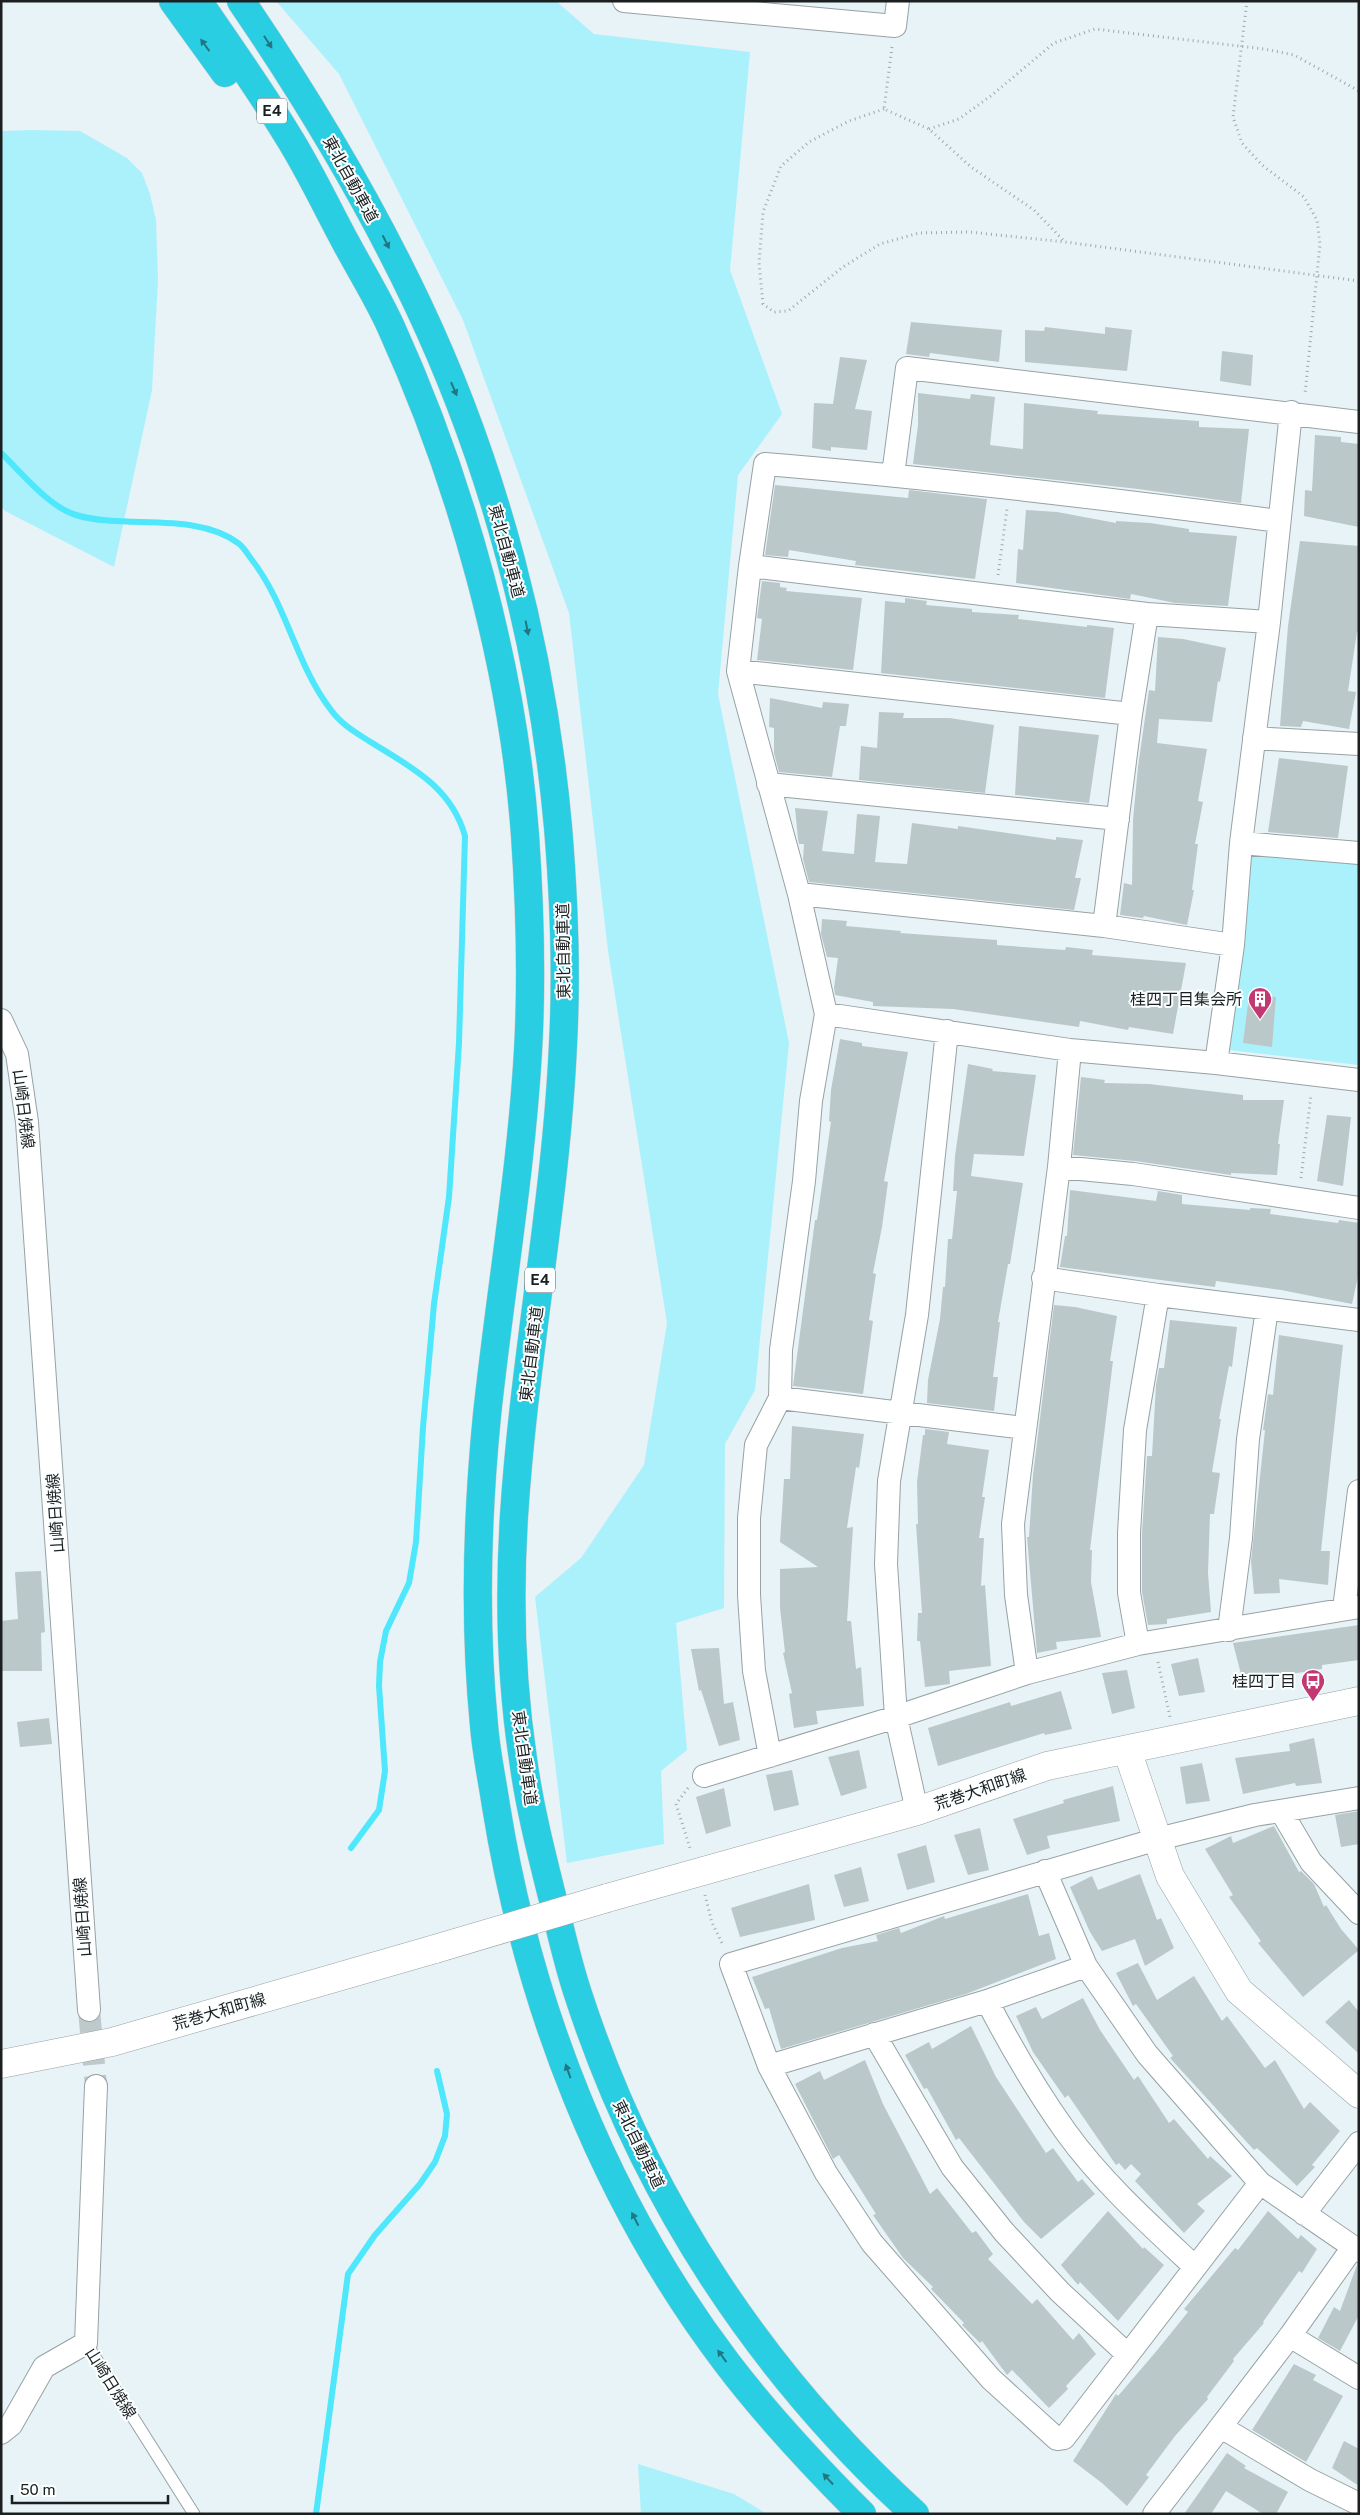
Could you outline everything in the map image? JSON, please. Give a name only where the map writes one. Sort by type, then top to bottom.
[{"type":"highway","points":[[173,1],[337,225]]},
{"type":"highway","name":"東北自動車道","points":[[198,1],[290,140],[389,322],[428,417],[465,524],[491,619],[510,719],[525,829],[530,945],[528,1048],[519,1154],[487,1415],[480,1526],[478,1628],[484,1730],[508,1879],[531,1963],[582,2113],[642,2234],[724,2359],[771,2418],[862,2514]]},
{"type":"highway","name":"東北自動車道","points":[[241,1],[318,120],[367,206],[419,306],[460,405],[498,514],[524,611],[543,711],[558,825],[564,943],[563,1046],[514,1520],[512,1637],[522,1757],[536,1833],[564,1947],[578,1996],[611,2085],[647,2165],[681,2228],[712,2279],[754,2339],[800,2394],[860,2463],[915,2514]]},
{"type":"street","points":[[624,1],[895,26],[898,1]]},
{"type":"street","points":[[893,474],[907,368],[1297,413],[1359,422]]},
{"type":"street","points":[[1216,1063],[1233,944],[1241,843],[1269,622],[1279,521],[1297,413]]},
{"type":"street","points":[[770,1756],[754,1671],[749,1595],[749,1518],[756,1445],[780,1398],[781,1350],[804,1181],[812,1101],[826,1014],[799,894],[738,671],[750,566],[765,464],[893,474],[1279,521]]},
{"type":"street","points":[[750,566],[1147,614],[1269,622]]},
{"type":"street","points":[[1104,926],[1131,714],[1147,614]]},
{"type":"street","points":[[738,671],[1131,714]]},
{"type":"street","points":[[1254,738],[1359,744]]},
{"type":"street","points":[[768,784],[1118,820]]},
{"type":"street","points":[[1241,843],[1359,852]]},
{"type":"street","points":[[799,894],[1104,926],[1233,944]]},
{"type":"street","points":[[826,1014],[1070,1050],[1216,1063],[1359,1080]]},
{"type":"street","name":"山崎日焼線","points":[[1,1020],[17,1054],[27,1122],[89,2010]]},
{"type":"street","points":[[917,1811],[896,1717],[886,1564],[889,1481],[898,1414],[917,1315],[947,1031]]},
{"type":"street","points":[[1027,1673],[1016,1595],[1013,1524],[1043,1278],[1059,1167],[1070,1050]]},
{"type":"street","points":[[1059,1167],[1133,1174],[1359,1208]]},
{"type":"street","points":[[1043,1278],[1158,1295],[1359,1320]]},
{"type":"street","points":[[1145,1643],[1129,1594],[1129,1533],[1135,1430],[1158,1295]]},
{"type":"street","points":[[1229,1630],[1240,1538],[1248,1440],[1266,1309]]},
{"type":"street","points":[[780,1398],[1024,1428]]},
{"type":"street","points":[[704,1776],[896,1717],[1027,1673],[1145,1643],[1351,1608],[1359,1491]]},
{"type":"street","name":"荒巻大和町線","points":[[1,2064],[112,2042],[607,1898],[917,1811],[1047,1766],[1359,1701]]},
{"type":"street","points":[[1127,1750],[1170,1876],[1239,1991],[1359,2094]]},
{"type":"street","points":[[1260,2183],[1064,2438],[1057,2439],[991,2379],[872,2244],[826,2173],[769,2066],[732,1964],[1158,1839],[1281,1811],[1359,1798]]},
{"type":"street","points":[[1281,1811],[1311,1862],[1358,1911]]},
{"type":"street","points":[[1045,1871],[1086,1966],[1147,2054],[1260,2183],[1356,2249],[1154,2514]]},
{"type":"street","points":[[769,2066],[987,2001],[1086,1966]]},
{"type":"street","points":[[987,2001],[1019,2062],[1067,2133],[1127,2203],[1195,2267]]},
{"type":"street","points":[[874,2034],[952,2167],[1004,2232],[1060,2292],[1128,2355]]},
{"type":"street","name":"山崎日焼線","points":[[86,2343],[96,2086]]},
{"type":"street","points":[[1304,2214],[1359,2144]]},
{"type":"street","points":[[1290,2336],[1359,2378]]},
{"type":"street","points":[[1,2434],[11,2425],[44,2367],[86,2343]]},
{"type":"street","points":[[1221,2427],[1310,2480],[1359,2504]]},
{"type":"lane","name":"山崎日焼線","points":[[86,2343],[194,2514]]},
{"type":"path","points":[[1247,1],[1233,118],[1242,143],[1262,165],[1304,197],[1317,220],[1320,244],[1297,413]]},
{"type":"path","points":[[884,109],[895,26]]},
{"type":"path","points":[[929,129],[959,119],[992,95],[1054,43],[1095,29],[1242,46],[1294,55],[1359,91]]},
{"type":"path","points":[[1065,242],[1034,210],[971,168],[929,129],[884,109],[849,121],[809,142],[782,166],[763,212],[759,263],[763,304],[774,312],[788,311],[843,267],[880,244],[919,233],[969,232],[1065,242],[1359,280]]},
{"type":"path","points":[[996,595],[1010,488]]},
{"type":"path","points":[[1298,1199],[1314,1075]]},
{"type":"path","points":[[1145,1643],[1171,1720]]},
{"type":"path","points":[[676,1804],[691,1852]]},
{"type":"path","points":[[705,1893],[712,1923]]},
{"type":"shaded area","points":[[276,1],[556,1],[594,34],[750,52],[730,270],[782,414],[738,475],[718,694],[789,1043],[755,1390],[725,1444],[724,1608],[676,1623],[687,1750],[661,1771],[664,1844],[567,1863],[535,1597],[581,1558],[644,1465],[667,1323],[608,951],[569,613],[463,320],[339,74]]},
{"type":"shaded area","points":[[1,131],[80,131],[127,158],[142,173],[150,194],[156,220],[158,280],[152,390],[114,567],[5,511],[1,506]]},
{"type":"shaded area","points":[[1250,854],[1359,863],[1359,1065],[1229,1050]]},
{"type":"shaded area","points":[[638,2464],[734,2494],[767,2514],[641,2514]]},
{"type":"building","points":[[911,322],[1002,330],[999,362],[930,353],[929,357],[906,354]]},
{"type":"building","points":[[1045,327],[1105,334],[1105,327],[1132,330],[1127,371],[1025,362],[1025,330],[1044,331]]},
{"type":"building","points":[[1222,351],[1253,355],[1251,386],[1220,381]]},
{"type":"building","points":[[840,357],[867,360],[855,409],[872,411],[867,450],[831,447],[831,451],[812,448],[814,403],[833,404]]},
{"type":"building","points":[[918,393],[970,399],[971,394],[995,397],[990,445],[1023,449],[1024,403],[1098,411],[1097,414],[1199,421],[1199,427],[1249,429],[1241,503],[1138,489],[913,464],[918,425]]},
{"type":"building","points":[[1315,435],[1341,437],[1341,442],[1359,444],[1359,527],[1304,516],[1305,490],[1312,491]]},
{"type":"building","points":[[775,485],[908,498],[909,490],[987,499],[975,579],[855,565],[856,561],[789,550],[788,557],[765,555]]},
{"type":"building","points":[[1026,510],[1057,512],[1116,523],[1116,521],[1150,523],[1189,529],[1189,532],[1237,536],[1228,606],[1175,603],[1131,594],[1130,599],[1016,583],[1018,549],[1023,550]]},
{"type":"building","points":[[1300,541],[1359,546],[1359,633],[1357,632],[1348,691],[1356,692],[1349,729],[1303,721],[1301,727],[1280,726],[1288,626]]},
{"type":"building","points":[[762,581],[780,583],[780,587],[787,588],[786,591],[862,598],[853,670],[757,660],[762,619],[757,618]]},
{"type":"building","points":[[905,598],[927,601],[926,605],[972,609],[972,612],[1019,615],[1018,619],[1087,627],[1087,625],[1114,628],[1105,698],[881,673],[885,601],[905,603]]},
{"type":"building","points":[[1158,637],[1183,639],[1226,648],[1220,682],[1218,681],[1212,722],[1159,719],[1157,743],[1207,749],[1198,801],[1203,802],[1195,844],[1198,844],[1192,890],[1194,890],[1187,925],[1144,916],[1143,918],[1120,915],[1124,883],[1132,885],[1133,820],[1138,767],[1149,690],[1155,691]]},
{"type":"building","points":[[770,698],[822,708],[823,702],[849,704],[846,726],[840,726],[832,777],[779,772],[774,753],[774,728],[769,727]]},
{"type":"building","points":[[879,712],[904,713],[903,718],[950,718],[994,725],[985,793],[859,780],[861,746],[877,748]]},
{"type":"building","points":[[1019,726],[1099,735],[1089,803],[1015,795]]},
{"type":"building","points":[[1279,758],[1348,766],[1338,838],[1268,832]]},
{"type":"building","points":[[795,808],[828,811],[822,851],[854,854],[857,814],[880,816],[875,862],[907,864],[912,823],[958,829],[958,826],[1056,840],[1056,837],[1083,840],[1075,878],[1081,878],[1074,910],[809,882],[803,859],[804,844],[799,844],[798,839]]},
{"type":"building","points":[[822,919],[847,921],[846,926],[901,931],[900,933],[997,940],[997,945],[1065,950],[1066,947],[1093,950],[1092,955],[1186,963],[1173,1034],[1129,1027],[1128,1030],[1080,1021],[1079,1027],[953,1009],[873,1006],[873,1002],[835,995],[834,988],[838,958],[827,957],[821,934]]},
{"type":"building","name":"桂四丁目集会所","points":[[1249,996],[1276,997],[1272,1047],[1243,1043]]},
{"type":"building","points":[[840,1039],[862,1043],[862,1046],[908,1052],[884,1181],[888,1182],[873,1273],[876,1274],[869,1320],[873,1321],[863,1394],[793,1386],[815,1220],[817,1220],[831,1122],[829,1121],[831,1090]]},
{"type":"building","points":[[968,1064],[993,1069],[992,1071],[1036,1075],[1024,1156],[974,1154],[971,1176],[1023,1183],[1010,1264],[1008,1264],[998,1322],[1000,1322],[993,1377],[998,1377],[994,1411],[927,1403],[928,1380],[940,1319],[943,1287],[945,1287],[948,1239],[952,1239],[957,1191],[953,1191],[955,1156]]},
{"type":"building","points":[[1081,1077],[1105,1080],[1104,1083],[1149,1084],[1243,1095],[1243,1100],[1284,1100],[1278,1144],[1280,1144],[1277,1175],[1231,1173],[1231,1175],[1135,1161],[1073,1155]]},
{"type":"building","points":[[1327,1115],[1351,1117],[1343,1186],[1317,1181]]},
{"type":"building","points":[[1070,1190],[1156,1201],[1158,1191],[1182,1195],[1182,1204],[1250,1210],[1250,1208],[1271,1209],[1270,1214],[1338,1223],[1339,1220],[1359,1223],[1359,1272],[1352,1304],[1281,1290],[1216,1281],[1215,1287],[1060,1267],[1065,1236],[1067,1236]]},
{"type":"building","points":[[1054,1305],[1075,1307],[1117,1316],[1110,1361],[1113,1361],[1090,1550],[1092,1550],[1091,1582],[1101,1637],[1056,1642],[1057,1649],[1037,1653],[1027,1537],[1029,1537],[1033,1475]]},
{"type":"building","points":[[1170,1320],[1237,1327],[1232,1367],[1229,1366],[1219,1419],[1221,1419],[1212,1472],[1220,1473],[1214,1514],[1210,1514],[1208,1573],[1211,1612],[1167,1619],[1167,1624],[1148,1625],[1142,1592],[1142,1533],[1147,1456],[1152,1456],[1156,1385],[1159,1368],[1164,1368]]},
{"type":"building","points":[[1279,1335],[1343,1345],[1321,1551],[1330,1551],[1328,1585],[1279,1579],[1280,1593],[1254,1594],[1251,1561],[1265,1430],[1263,1430],[1268,1394],[1273,1395]]},
{"type":"building","points":[[792,1426],[864,1434],[859,1468],[856,1467],[847,1528],[853,1527],[847,1621],[851,1621],[856,1669],[861,1667],[864,1706],[816,1711],[818,1724],[794,1728],[789,1694],[792,1693],[783,1653],[785,1652],[780,1608],[780,1569],[818,1567],[780,1542],[784,1479],[790,1479]]},
{"type":"building","points":[[925,1429],[949,1432],[947,1444],[989,1450],[982,1497],[985,1497],[979,1538],[984,1538],[981,1586],[985,1585],[991,1666],[949,1671],[950,1684],[925,1687],[920,1641],[917,1641],[918,1613],[922,1613],[916,1524],[918,1524],[917,1482]]},
{"type":"building","points":[[41,1571],[45,1632],[41,1633],[42,1671],[1,1671],[1,1621],[18,1619],[15,1572]]},
{"type":"building","points":[[1359,1625],[1359,1660],[1322,1665],[1322,1669],[1243,1682],[1233,1643]]},
{"type":"building","points":[[719,1648],[724,1704],[733,1702],[740,1740],[719,1746],[701,1690],[699,1691],[691,1649]]},
{"type":"building","points":[[1198,1658],[1205,1692],[1179,1696],[1171,1664]]},
{"type":"building","points":[[1127,1670],[1135,1708],[1112,1714],[1102,1673]]},
{"type":"building","points":[[1061,1691],[1072,1729],[1045,1735],[1044,1733],[938,1766],[928,1728],[1010,1702],[1011,1706]]},
{"type":"building","points":[[49,1718],[52,1744],[20,1747],[17,1722]]},
{"type":"building","points":[[1314,1738],[1322,1783],[1296,1786],[1295,1783],[1243,1794],[1235,1758],[1290,1751],[1289,1744]]},
{"type":"building","points":[[859,1750],[867,1788],[841,1796],[828,1757]]},
{"type":"building","points":[[1202,1763],[1210,1801],[1186,1804],[1180,1767]]},
{"type":"building","points":[[792,1770],[799,1805],[774,1811],[766,1775]]},
{"type":"building","points":[[1113,1786],[1120,1821],[1047,1836],[1050,1848],[1027,1855],[1013,1819],[1064,1803],[1063,1800]]},
{"type":"building","points":[[724,1788],[731,1826],[706,1834],[696,1797]]},
{"type":"building","points":[[1359,1811],[1359,1844],[1341,1847],[1335,1815]]},
{"type":"building","points":[[1274,1826],[1299,1872],[1301,1871],[1314,1884],[1324,1907],[1326,1905],[1341,1929],[1359,1950],[1303,1997],[1258,1943],[1261,1941],[1229,1897],[1233,1895],[1205,1849],[1231,1836],[1233,1843]]},
{"type":"building","points":[[980,1828],[989,1870],[968,1875],[954,1835]]},
{"type":"building","points":[[926,1845],[935,1882],[907,1890],[897,1854]]},
{"type":"building","points":[[861,1867],[869,1901],[844,1907],[834,1875]]},
{"type":"building","points":[[1140,1874],[1157,1920],[1161,1918],[1174,1948],[1145,1966],[1135,1939],[1102,1951],[1090,1932],[1070,1887],[1092,1876],[1098,1890]]},
{"type":"building","points":[[809,1884],[815,1920],[740,1937],[731,1908]]},
{"type":"building","points":[[1028,1894],[1039,1936],[1049,1933],[1056,1959],[966,1994],[781,2049],[769,2008],[765,2009],[752,1977],[842,1948],[878,1941],[876,1935],[899,1928],[901,1933],[944,1916],[945,1919]]},
{"type":"building","points":[[1138,1963],[1157,2000],[1194,1976],[1222,2021],[1227,2016],[1265,2068],[1275,2060],[1304,2109],[1310,2102],[1340,2131],[1312,2165],[1315,2167],[1297,2186],[1257,2148],[1254,2150],[1170,2058],[1173,2056],[1136,2004],[1133,2006],[1116,1973]]},
{"type":"building","points":[[1083,1998],[1100,2030],[1134,2080],[1138,2076],[1169,2123],[1174,2119],[1208,2159],[1210,2156],[1232,2176],[1197,2204],[1205,2211],[1184,2233],[1135,2181],[1141,2174],[1131,2164],[1125,2170],[1119,2163],[1116,2165],[1068,2095],[1065,2098],[1033,2052],[1016,2016],[1036,2007],[1042,2019]]},
{"type":"building","points":[[1349,2000],[1359,2012],[1359,2054],[1325,2022]]},
{"type":"building","points":[[971,2026],[996,2077],[1046,2153],[1053,2148],[1078,2182],[1082,2179],[1095,2194],[1041,2239],[1024,2222],[959,2138],[956,2140],[927,2088],[924,2089],[905,2055],[929,2042],[932,2049]]},
{"type":"building","points":[[865,2060],[883,2104],[930,2194],[937,2188],[972,2233],[976,2231],[993,2254],[988,2259],[1032,2304],[1037,2299],[1073,2340],[1079,2333],[1096,2354],[1066,2386],[1068,2389],[1049,2408],[1012,2370],[1007,2375],[982,2341],[980,2343],[962,2325],[964,2323],[931,2289],[933,2287],[903,2258],[873,2215],[876,2214],[839,2155],[833,2159],[795,2084],[820,2071],[824,2080]]},
{"type":"building","points":[[1108,2211],[1143,2249],[1144,2247],[1164,2265],[1118,2321],[1080,2282],[1078,2285],[1061,2265]]},
{"type":"building","points":[[1268,2211],[1298,2239],[1301,2235],[1317,2249],[1302,2273],[1299,2271],[1264,2323],[1233,2359],[1234,2361],[1207,2397],[1208,2399],[1175,2436],[1146,2475],[1149,2477],[1127,2506],[1102,2483],[1073,2461],[1116,2394],[1118,2396],[1154,2354],[1188,2312],[1184,2309],[1235,2248],[1238,2250]]},
{"type":"building","points":[[1357,2265],[1359,2315],[1340,2351],[1318,2338],[1334,2307],[1340,2311]]},
{"type":"building","points":[[1294,2364],[1316,2375],[1313,2380],[1343,2396],[1306,2462],[1252,2430]]},
{"type":"building","points":[[1344,2441],[1359,2449],[1359,2486],[1332,2468]]},
{"type":"building","points":[[1227,2453],[1246,2466],[1244,2468],[1288,2492],[1276,2514],[1263,2514],[1226,2491],[1211,2514],[1184,2514]]},
{"type":"waterway","points":[[1,453],[46,497],[56,505],[76,515],[116,521],[181,524],[202,527],[221,533],[240,545],[246,551],[274,596],[309,674],[331,710],[348,727],[427,779],[450,804],[465,836],[459,1043],[449,1197],[434,1304],[423,1427],[416,1542],[409,1583],[386,1631],[380,1662],[379,1686],[385,1771],[379,1810],[351,1848]]},
{"type":"waterway","points":[[316,2514],[348,2274],[375,2235],[420,2184],[435,2162],[445,2136],[447,2114],[437,2071]]},
{"type":"tunnel","points":[[89,2010],[96,2086]]},
{"type":"place","name":"桂四丁目集会所","points":[[1260,1020]]},
{"type":"place","name":"桂四丁目","points":[[1313,1702]]}]
